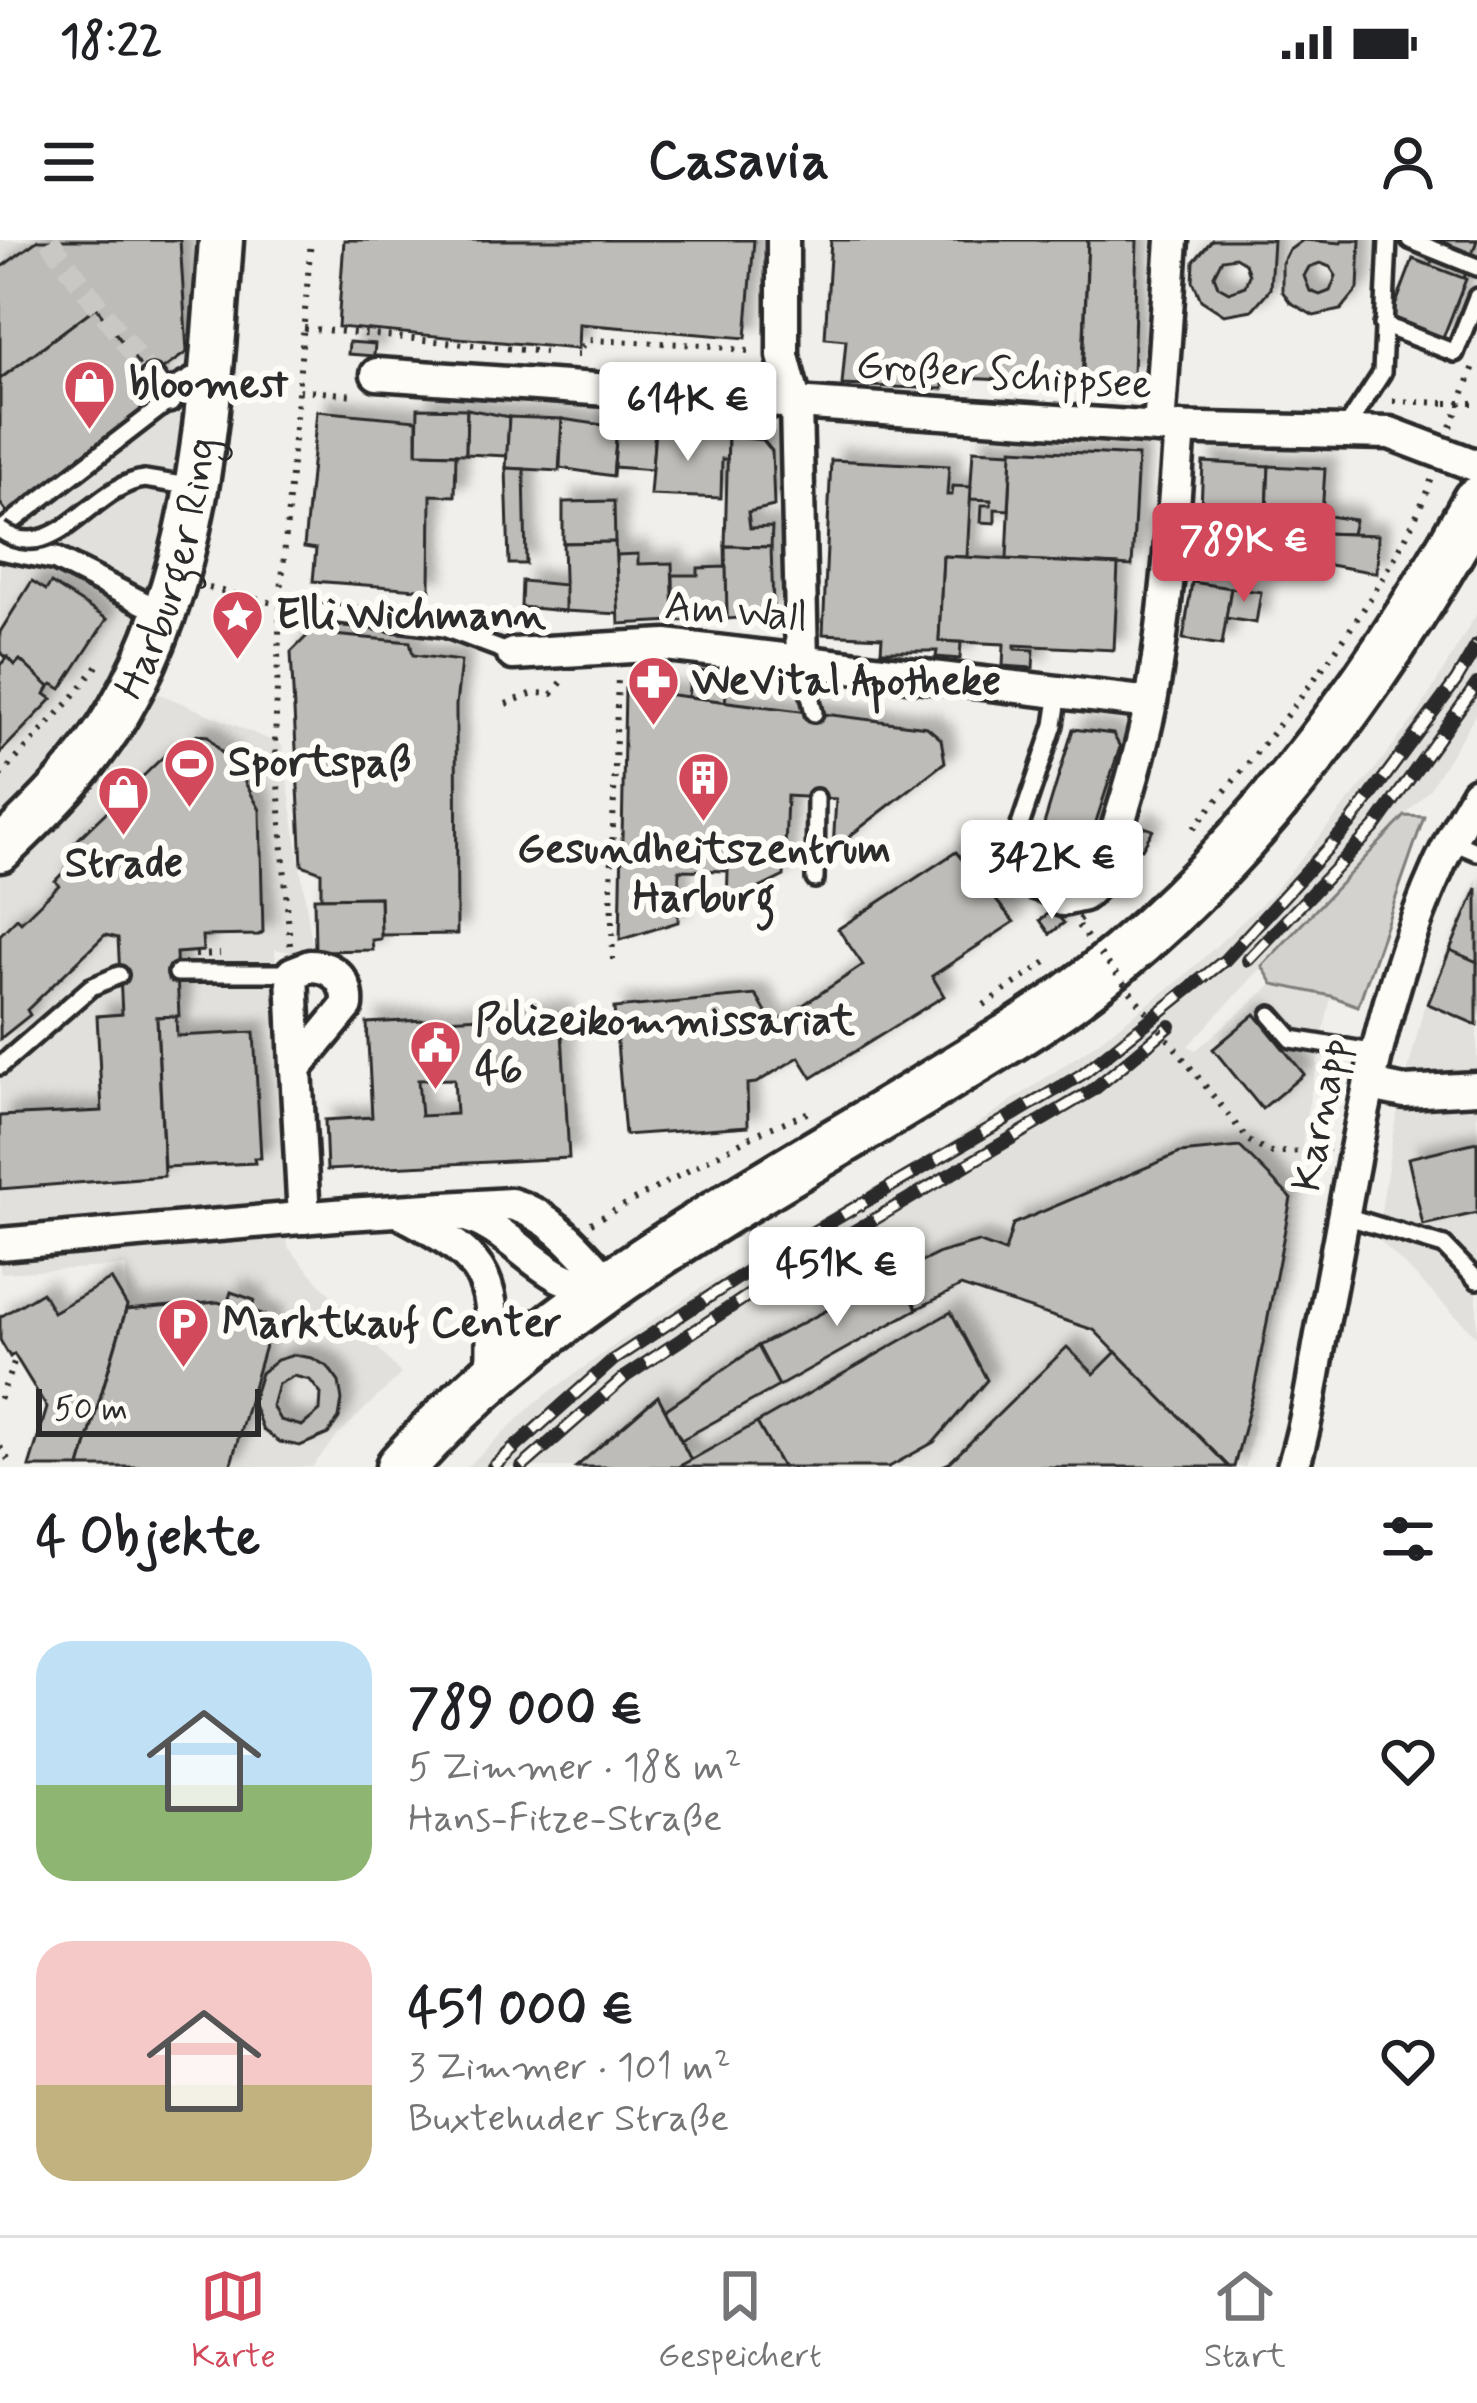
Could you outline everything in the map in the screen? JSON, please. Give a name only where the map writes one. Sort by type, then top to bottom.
[{"type":"main road","name":"Harburger Ring","points":[[0,850],[73,776],[118,714],[171,597],[197,488],[221,240]]},
{"type":"main road","points":[[400,1467],[492,1380],[611,1285],[1018,1032],[1125,954],[1199,882],[1337,722],[1404,624],[1477,502]]},
{"type":"street","points":[[783,240],[783,356],[796,405],[802,661]]},
{"type":"street","points":[[1072,909],[1100,879],[1150,704],[1171,563],[1172,240]]},
{"type":"street","name":"Großer Schippsee","points":[[376,374],[1169,428],[1390,433],[1477,466]]},
{"type":"street","points":[[0,548],[56,559],[171,597]]},
{"type":"street","name":"Am Wall","points":[[513,654],[666,645],[1150,704]]},
{"type":"street","name":"Karnapp","points":[[1293,1467],[1377,1053],[1408,939],[1464,847],[1477,793]]},
{"type":"street","points":[[296,1068],[347,1006],[348,994],[339,977],[322,966],[292,973],[296,1068],[304,1218]]},
{"type":"street","points":[[1371,1085],[1405,1092],[1477,1088]]},
{"type":"street","points":[[0,1244],[438,1211],[486,1221],[562,1279],[588,1287],[611,1285]]},
{"type":"street","points":[[399,1212],[465,1251],[483,1274],[493,1308],[492,1380]]},
{"type":"lane","points":[[1345,431],[1382,373],[1388,240]]},
{"type":"lane","points":[[1410,240],[1477,267]]},
{"type":"lane","points":[[1383,325],[1455,353],[1477,297]]},
{"type":"lane","points":[[197,488],[134,480],[46,538],[31,542],[0,531],[161,391],[211,366]]},
{"type":"lane","name":"Am Wall","points":[[317,612],[444,628],[513,654]]},
{"type":"lane","points":[[802,661],[814,712]]},
{"type":"lane","points":[[1059,692],[1054,725],[1005,870],[1029,890],[1072,909]]},
{"type":"lane","points":[[815,879],[816,798]]},
{"type":"lane","points":[[177,973],[292,973]]},
{"type":"lane","points":[[0,1066],[91,987],[119,975]]},
{"type":"lane","points":[[1271,1015],[1292,1039],[1377,1053]]},
{"type":"lane","points":[[1345,1216],[1444,1246],[1477,1280]]},
{"type":"path","points":[[292,973],[274,743],[280,604],[311,240]]},
{"type":"path","points":[[304,328],[581,356],[581,348],[590,340],[706,345],[783,356]]},
{"type":"path","points":[[1396,401],[1477,404]]},
{"type":"path","points":[[171,597],[280,604],[317,612]]},
{"type":"path","points":[[613,960],[619,647]]},
{"type":"path","points":[[0,776],[69,702],[108,649]]},
{"type":"path","points":[[1072,909],[1075,922],[1249,1141],[1264,1152],[1306,1150]]},
{"type":"path","points":[[195,955],[220,954]]},
{"type":"path","points":[[0,1399],[16,1357]]},
{"type":"path","points":[[0,1448],[13,1467]]},
{"type":"shaded area","points":[[0,240],[202,240],[205,349],[174,521],[119,677],[282,745],[314,957],[275,949],[288,1247],[401,1374],[312,1467],[80,1467],[127,1306],[126,1266],[0,1273]]},
{"type":"shaded area","points":[[1477,613],[1477,712],[1429,790],[1188,1046],[1196,1050],[1273,984],[1331,996],[1246,1467],[467,1467],[536,1402],[619,1342],[709,1283],[936,1152],[1094,1045],[1181,979],[1271,895],[1371,774],[1419,712]]},
{"type":"shaded area","points":[[1405,816],[1424,817],[1358,1006],[1273,984],[1262,966]]},
{"type":"shaded area","points":[[1477,878],[1477,1337],[1377,1238],[1394,1127],[1424,1007]]},
{"type":"building","points":[[38,240],[180,240],[187,352],[149,379],[96,307],[0,379],[0,268]]},
{"type":"building","points":[[344,240],[754,240],[746,338],[579,324],[578,349],[338,327]]},
{"type":"building","points":[[831,240],[1088,240],[1082,384],[964,378],[964,373],[944,372],[943,389],[842,385],[846,340],[825,338]]},
{"type":"building","points":[[1088,240],[1137,240],[1133,376],[1083,374]]},
{"type":"building","points":[[1212,240],[1273,240],[1270,289],[1252,310],[1224,315],[1201,300],[1193,281],[1194,261]],"holes":[[[1235,257],[1245,263],[1249,275],[1245,286],[1229,292],[1218,286],[1214,275],[1222,259]]]},
{"type":"building","points":[[1303,240],[1360,240],[1358,289],[1341,310],[1314,316],[1290,302],[1282,291],[1282,263],[1288,251]],"holes":[[[1320,263],[1336,276],[1330,291],[1320,295],[1310,291],[1304,276],[1309,267]]]},
{"type":"building","points":[[1440,240],[1477,240],[1462,284],[1428,271]]},
{"type":"building","points":[[1413,259],[1466,279],[1443,338],[1391,317]]},
{"type":"building","points":[[96,307],[164,398],[9,515],[0,503],[0,379]]},
{"type":"building","points":[[349,342],[375,344],[374,356],[348,354]]},
{"type":"building","points":[[418,408],[467,409],[466,454],[417,453]]},
{"type":"building","points":[[467,409],[509,417],[507,456],[466,454]]},
{"type":"building","points":[[317,411],[417,420],[417,453],[456,454],[455,496],[431,495],[430,590],[313,581],[316,549],[304,547]]},
{"type":"building","points":[[509,417],[562,419],[559,471],[506,468]]},
{"type":"building","points":[[562,419],[617,427],[613,476],[560,468]]},
{"type":"building","points":[[617,427],[655,430],[652,470],[614,467]]},
{"type":"building","points":[[655,430],[728,436],[721,498],[650,495]]},
{"type":"building","points":[[728,436],[763,440],[772,451],[774,506],[748,512],[750,528],[772,527],[771,547],[725,546]]},
{"type":"building","points":[[1012,449],[1138,456],[1132,566],[1007,559]]},
{"type":"building","points":[[973,450],[1012,452],[1009,510],[995,509],[995,523],[981,522],[982,505],[991,505],[991,500],[970,499]]},
{"type":"building","points":[[831,460],[949,466],[947,495],[952,495],[953,486],[971,487],[967,557],[943,556],[939,641],[961,642],[960,659],[936,657],[937,651],[881,651],[882,637],[823,634]]},
{"type":"building","points":[[1203,462],[1269,466],[1267,512],[1227,510],[1225,532],[1200,530]]},
{"type":"building","points":[[1269,466],[1325,469],[1322,515],[1267,512]]},
{"type":"building","points":[[506,468],[524,469],[526,564],[509,564]]},
{"type":"building","points":[[614,501],[615,542],[563,543],[563,502]]},
{"type":"building","points":[[1267,512],[1355,520],[1352,534],[1265,531]]},
{"type":"building","points":[[1265,531],[1378,535],[1377,573],[1264,554]]},
{"type":"building","points":[[615,542],[619,614],[565,611],[563,543]]},
{"type":"building","points":[[725,546],[771,547],[773,606],[764,616],[727,619]]},
{"type":"building","points":[[638,554],[638,564],[672,563],[674,621],[619,624],[616,555]]},
{"type":"building","points":[[943,556],[1118,565],[1114,650],[1015,645],[1015,649],[1034,650],[1033,668],[1003,666],[1004,644],[939,641]]},
{"type":"building","points":[[1283,557],[1307,561],[1304,579],[1280,574]]},
{"type":"building","points":[[726,567],[727,619],[674,621],[673,575],[698,575],[698,568]]},
{"type":"building","points":[[32,581],[46,590],[51,583],[107,619],[61,689],[53,684],[49,687],[20,660],[15,665],[0,652],[0,632]]},
{"type":"building","points":[[522,581],[565,585],[565,611],[521,607]]},
{"type":"building","points":[[1192,582],[1231,588],[1222,645],[1183,639]]},
{"type":"building","points":[[1231,588],[1261,592],[1256,623],[1226,618]]},
{"type":"building","points":[[310,633],[410,642],[413,655],[461,661],[456,705],[457,934],[381,935],[380,897],[321,898],[321,872],[302,865],[291,652]]},
{"type":"building","points":[[8,657],[15,665],[20,660],[49,687],[45,694],[52,699],[0,753],[0,665]]},
{"type":"building","points":[[691,670],[729,675],[725,702],[688,697]]},
{"type":"building","name":"Gesundheitszentrum Harburg","points":[[625,689],[927,727],[941,739],[945,762],[833,849],[836,799],[787,796],[784,876],[727,904],[728,871],[679,870],[678,922],[620,940]]},
{"type":"building","points":[[1073,729],[1113,734],[1120,747],[1076,884],[1030,870]]},
{"type":"building","points":[[197,735],[208,736],[242,777],[260,810],[263,932],[202,936],[203,951],[176,953],[179,1016],[157,1017],[164,1176],[0,1189],[0,1116],[102,1111],[97,1016],[122,1014],[118,938],[105,935],[27,1010],[30,1015],[0,1039],[0,935],[17,918],[21,922],[59,885],[55,881],[77,858],[68,849],[165,755],[171,761]]},
{"type":"building","points":[[1135,824],[1153,830],[1142,849],[1129,845]]},
{"type":"building","points":[[956,852],[1014,922],[932,976],[944,996],[812,1078],[799,1057],[747,1084],[748,1126],[625,1135],[614,1008],[756,995],[773,1025],[863,965],[838,929]]},
{"type":"building","points":[[1477,888],[1477,962],[1450,950]]},
{"type":"building","points":[[380,897],[381,939],[372,940],[373,950],[315,951],[314,898]]},
{"type":"building","points":[[1053,910],[1064,923],[1050,934],[1040,920]]},
{"type":"building","points":[[1450,950],[1477,962],[1477,1025],[1428,1004]]},
{"type":"building","points":[[561,1013],[569,1158],[327,1170],[325,1120],[372,1117],[367,1023]],"holes":[[[454,1079],[456,1114],[421,1116],[418,1080]]]},
{"type":"building","points":[[1255,1014],[1304,1074],[1262,1109],[1213,1049]]},
{"type":"building","points":[[176,1016],[177,1036],[254,1032],[261,1158],[254,1158],[255,1163],[164,1167],[157,1017]]},
{"type":"building","points":[[1477,1142],[1477,1213],[1423,1225],[1408,1158]]},
{"type":"building","points":[[1240,1147],[1291,1198],[1254,1390],[1234,1467],[1094,1330],[961,1286],[917,1309],[899,1273],[940,1253],[978,1242],[1005,1252],[1013,1224],[1180,1153]]},
{"type":"building","points":[[899,1273],[917,1309],[779,1386],[758,1346]]},
{"type":"building","points":[[111,1279],[127,1306],[80,1467],[29,1467],[47,1408],[0,1340],[0,1317],[42,1292],[53,1312]]},
{"type":"building","name":"Marktkauf Center","points":[[231,1292],[254,1300],[251,1310],[273,1318],[230,1467],[80,1467],[126,1310],[227,1305]]},
{"type":"building","points":[[951,1312],[987,1380],[934,1442],[889,1467],[782,1467],[757,1423]]},
{"type":"building","points":[[758,1346],[779,1386],[681,1440],[665,1410]]},
{"type":"building","points":[[1067,1347],[1094,1374],[1116,1352],[1229,1467],[940,1467]]},
{"type":"building","points":[[294,1355],[312,1358],[328,1367],[339,1382],[339,1418],[328,1434],[300,1446],[280,1442],[263,1430],[252,1402],[261,1373],[277,1360]],"holes":[[[294,1376],[310,1380],[321,1394],[320,1411],[302,1426],[280,1420],[272,1406],[278,1384]]]},
{"type":"building","points":[[658,1396],[691,1460],[678,1467],[576,1467]]},
{"type":"building","points":[[757,1423],[782,1467],[678,1467],[691,1460]]},
{"type":"tunnel","points":[[49,240],[152,378]]},
{"type":"railway","points":[[493,1467],[613,1360],[762,1262],[1081,1075],[1225,960],[1349,825],[1456,681],[1477,645]]},
{"type":"railway","points":[[1248,960],[1375,827],[1477,684]]},
{"type":"railway","points":[[522,1467],[626,1376],[770,1281],[1093,1090],[1170,1026]]},
{"type":"place","name":"bloomest","points":[[90,431]]},
{"type":"place","name":"Elli Wichmann","points":[[237,662]]},
{"type":"place","name":"WeVital Apotheke","points":[[653,728]]},
{"type":"place","name":"Sportspaß","points":[[189,809]]},
{"type":"place","name":"Gesundheitszentrum Harburg","points":[[704,824]]},
{"type":"place","name":"Strade","points":[[124,838]]},
{"type":"place","name":"Polizeikommissariat 46","points":[[436,1092]]},
{"type":"place","name":"Marktkauf Center","points":[[183,1370]]}]
